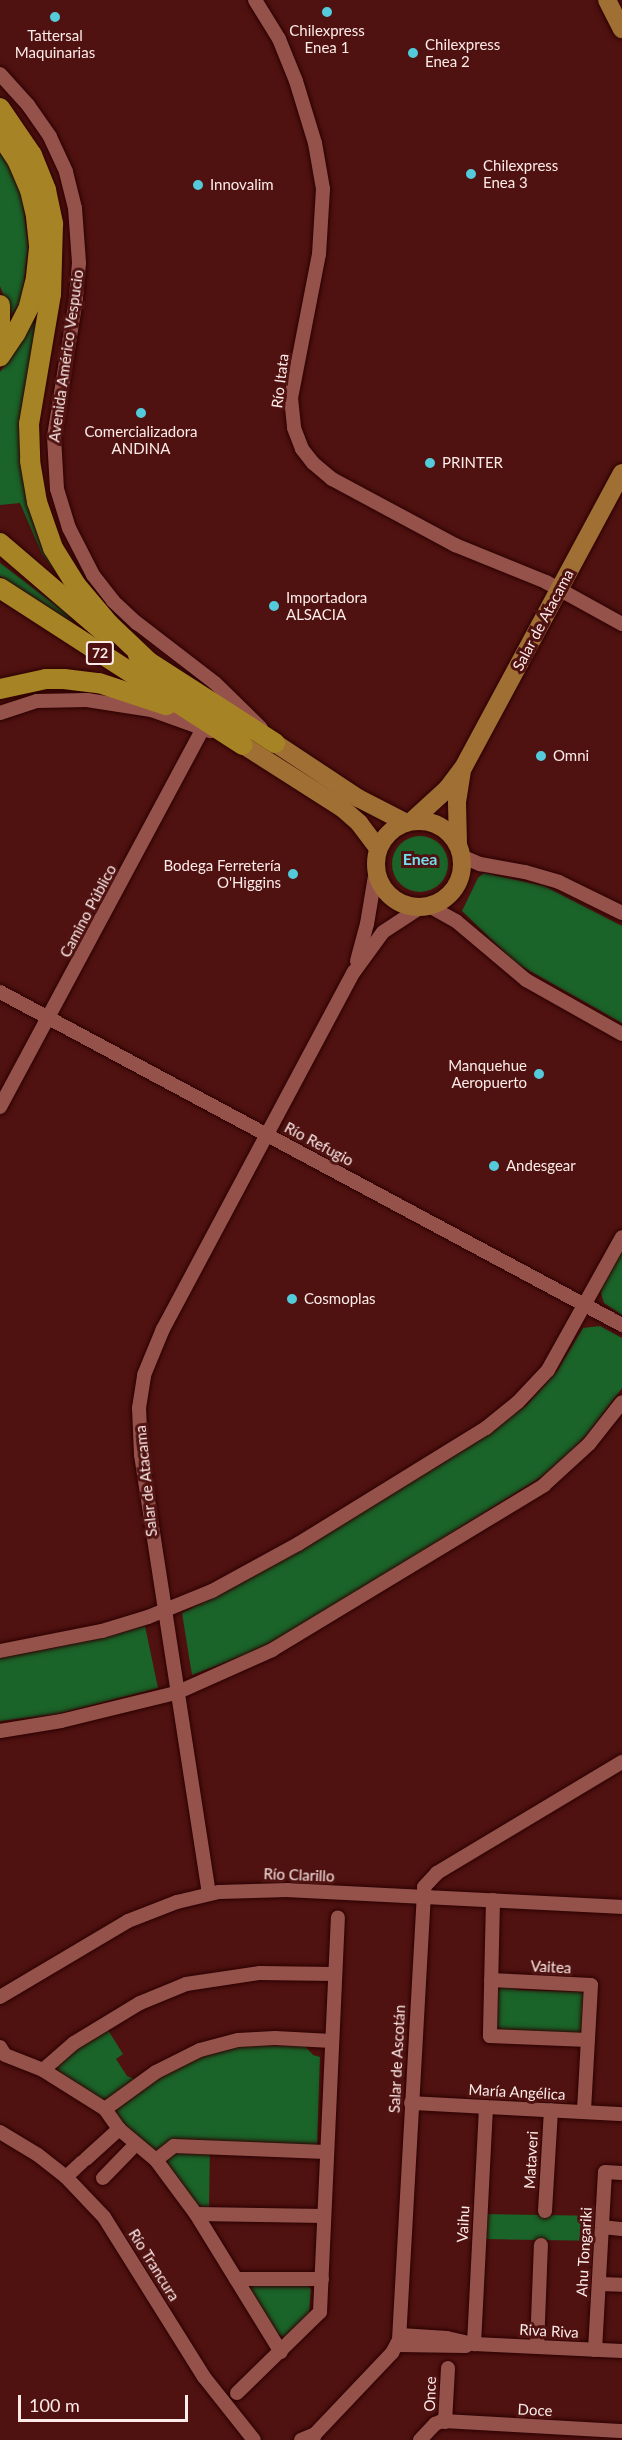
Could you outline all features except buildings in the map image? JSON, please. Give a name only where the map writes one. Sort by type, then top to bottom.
[{"type":"highway","points":[[0,108],[32,155],[46,190],[53,224],[51,294],[29,424],[30,461],[39,510],[53,548],[76,585],[96,611],[148,661]]},
{"type":"highway","points":[[0,134],[18,162],[30,190],[39,248],[36,278],[28,307],[15,334],[0,357]]},
{"type":"highway","points":[[0,305],[0,333]]},
{"type":"highway","points":[[0,543],[89,622],[274,743]]},
{"type":"highway","name":"72","points":[[0,588],[201,723],[243,745]]},
{"type":"highway","points":[[0,689],[46,680],[84,681],[120,688],[201,723]]},
{"type":"main road","points":[[607,0],[622,29]]},
{"type":"main road","name":"Salar de Atacama","points":[[409,821],[447,789],[463,768],[622,473]]},
{"type":"main road","name":"Avenida Américo Vespucio","points":[[274,743],[358,798],[409,821]]},
{"type":"main road","points":[[243,745],[342,808],[359,823],[378,848]]},
{"type":"main road","name":"Salar de Atacama","points":[[460,850],[458,802],[463,768]]},
{"type":"main road","points":[[409,821],[437,825],[460,850],[461,872],[456,886],[444,899],[425,907],[405,905],[391,897],[381,885],[376,870],[378,848],[386,835],[409,821]]},
{"type":"street","name":"Río Itata","points":[[255,0],[286,56],[315,142],[321,174],[322,236],[291,398],[294,428],[302,449],[313,463],[332,479],[467,551],[542,580],[622,624]]},
{"type":"street","name":"Avenida Américo Vespucio","points":[[0,74],[28,105],[50,137],[66,172],[75,208],[79,263],[76,299],[54,437],[57,489],[69,528],[93,575],[113,601],[137,623],[215,682],[274,743]]},
{"type":"street","points":[[0,713],[37,701],[87,700],[143,708],[201,723]]},
{"type":"street","name":"Camino Público","points":[[0,1107],[111,901],[201,723]]},
{"type":"street","points":[[460,850],[480,864],[525,872],[559,882],[622,914]]},
{"type":"street","name":"Salar de Atacama","points":[[354,972],[367,924],[376,870]]},
{"type":"street","points":[[425,907],[456,921],[526,980],[622,1034]]},
{"type":"street","name":"Salar de Atacama","points":[[209,1894],[163,1611],[141,1455],[139,1408],[144,1375],[163,1329],[354,972],[383,932],[425,907]]},
{"type":"street","name":"Río Refugio","points":[[0,992],[622,1325]]},
{"type":"street","points":[[0,1651],[102,1630],[163,1611],[212,1591],[273,1558],[496,1421],[548,1370],[622,1237]]},
{"type":"street","points":[[0,1731],[84,1716],[176,1693],[304,1633],[528,1496],[573,1461],[622,1402]]},
{"type":"street","points":[[422,1896],[428,1881],[437,1873],[622,1762]]},
{"type":"street","name":"Río Clarillo","points":[[0,1997],[128,1921],[177,1902],[209,1894],[278,1890],[622,1907]]},
{"type":"street","name":"Salar de Ascotán","points":[[399,2340],[422,1896]]},
{"type":"street","points":[[494,1900],[490,2036],[588,2040]]},
{"type":"street","points":[[237,2393],[320,2312],[338,1917]]},
{"type":"street","points":[[43,2070],[74,2043],[140,2003],[186,1984],[260,1973],[334,1974]]},
{"type":"street","name":"Vaitea","points":[[491,1980],[591,1985],[584,2112]]},
{"type":"street","points":[[105,2109],[156,2072],[200,2050],[238,2040],[275,2038],[332,2042]]},
{"type":"street","points":[[0,2047],[5,2055],[43,2070],[105,2109],[119,2129],[156,2160],[196,2214],[281,2352]]},
{"type":"street","name":"María Angélica","points":[[411,2103],[622,2114]]},
{"type":"street","name":"Vaihu","points":[[474,2344],[486,2107]]},
{"type":"street","name":"Mataveri","points":[[545,2211],[551,2110]]},
{"type":"street","points":[[66,2177],[119,2129]]},
{"type":"street","name":"Río Trancura","points":[[0,2132],[38,2155],[85,2195],[122,2243],[204,2377],[254,2440]]},
{"type":"street","points":[[85,2195],[136,2144]]},
{"type":"street","points":[[156,2160],[174,2146],[326,2152]]},
{"type":"street","name":"Ahu Tongariki","points":[[595,2350],[606,2172],[622,2173]]},
{"type":"street","points":[[196,2214],[324,2216]]},
{"type":"street","points":[[602,2227],[622,2229]]},
{"type":"street","points":[[537,2347],[541,2245]]},
{"type":"street","points":[[236,2279],[322,2279]]},
{"type":"street","points":[[599,2284],[622,2285]]},
{"type":"street","name":"Riva Riva","points":[[399,2340],[447,2337],[474,2344],[622,2351]]},
{"type":"street","points":[[301,2440],[314,2437],[399,2340]]},
{"type":"street","name":"Once","points":[[446,2422],[448,2368]]},
{"type":"street","points":[[420,2440],[435,2424],[446,2422]]},
{"type":"street","name":"Doce","points":[[446,2422],[539,2434],[622,2431]]},
{"type":"green space","points":[[0,150],[21,187],[28,246],[22,299],[9,320],[8,307],[0,286]]},
{"type":"green space","points":[[35,311],[40,312],[24,399],[62,581],[42,554],[20,503],[0,505],[0,372],[19,344]]},
{"type":"green space","points":[[0,563],[65,612],[76,625],[0,576]]},
{"type":"green space","points":[[420,836],[431,838],[440,844],[446,853],[448,864],[446,875],[440,884],[431,890],[420,892],[409,890],[400,884],[394,875],[392,864],[394,853],[400,844],[409,838]]},
{"type":"green space","points":[[484,873],[544,886],[622,926],[622,1023],[516,963],[462,911],[478,878]]},
{"type":"green space","points":[[622,1249],[622,1315],[604,1303],[601,1293]]},
{"type":"green space","points":[[600,1326],[622,1338],[622,1388],[588,1433],[568,1454],[541,1477],[297,1629],[252,1652],[192,1675],[182,1613],[238,1585],[451,1458],[526,1406],[558,1370],[583,1328]]},
{"type":"green space","points":[[145,1626],[158,1688],[57,1714],[0,1721],[0,1655],[53,1648]]},
{"type":"green space","points":[[499,1984],[519,1990],[582,1992],[586,1995],[584,2036],[499,2034],[494,2029],[496,1988]]},
{"type":"green space","points":[[106,2027],[123,2054],[116,2059],[127,2076],[144,2083],[181,2064],[234,2045],[305,2046],[313,2055],[320,2057],[317,2147],[210,2144],[209,2208],[191,2206],[131,2139],[110,2108],[57,2070],[56,2060]]},
{"type":"green space","points":[[484,2214],[590,2216],[590,2241],[484,2239]]},
{"type":"green space","points":[[252,2284],[307,2285],[311,2289],[309,2313],[285,2338],[277,2333],[246,2287]]},
{"type":"place","name":"Chilexpress Enea 1","points":[[327,12]]},
{"type":"place","name":"Tattersal Maquinarias","points":[[55,17]]},
{"type":"place","name":"Chilexpress Enea 2","points":[[413,53]]},
{"type":"place","name":"Chilexpress Enea 3","points":[[471,174]]},
{"type":"place","name":"Innovalim","points":[[198,185]]},
{"type":"place","name":"Comercializadora ANDINA","points":[[141,413]]},
{"type":"place","name":"PRINTER","points":[[430,463]]},
{"type":"place","name":"Importadora ALSACIA","points":[[274,606]]},
{"type":"place","name":"Omni","points":[[541,756]]},
{"type":"place","name":"Bodega Ferretería O'Higgins","points":[[293,874]]},
{"type":"place","name":"Manquehue Aeropuerto","points":[[539,1074]]},
{"type":"place","name":"Andesgear","points":[[494,1166]]},
{"type":"place","name":"Cosmoplas","points":[[292,1299]]},
{"type":"district","name":"Enea","points":[[420,859]]}]
